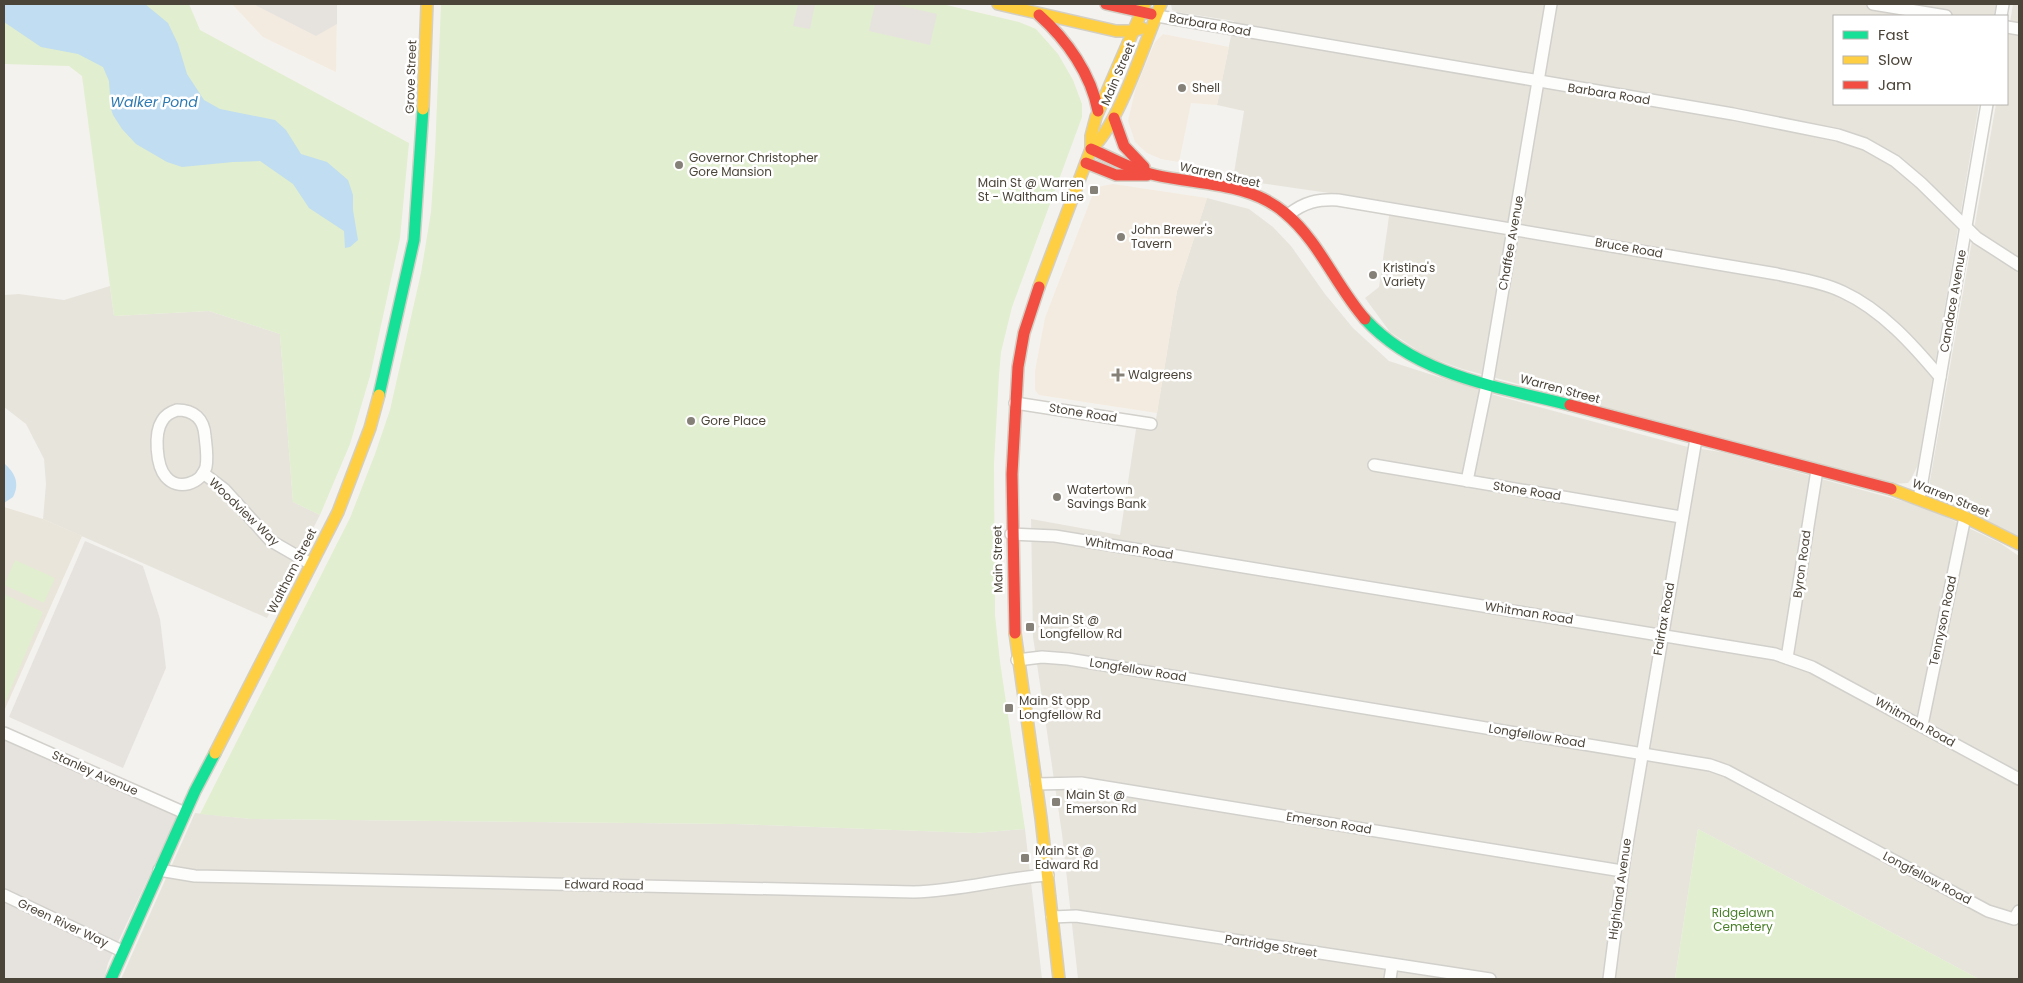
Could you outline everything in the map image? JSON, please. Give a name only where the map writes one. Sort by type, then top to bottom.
[{"type":"main road","name":"Grove Street","points":[[422,150],[427,4]]},
{"type":"main road","points":[[998,4],[1108,30],[1133,31],[1146,26],[1157,16],[1143,8],[1106,4]]},
{"type":"main road","name":"Main Street","points":[[1059,979],[1048,875],[1013,614],[1011,534],[1015,403],[1019,356],[1030,312],[1086,163],[1092,149],[1101,140],[1114,118],[1161,4]]},
{"type":"main road","name":"Main Street","points":[[1092,149],[1092,130],[1098,111],[1143,8]]},
{"type":"main road","points":[[1036,13],[1055,30],[1067,48],[1094,92],[1098,111]]},
{"type":"main road","points":[[1114,118],[1116,131],[1124,147],[1152,175]]},
{"type":"main road","name":"Warren Street","points":[[1092,149],[1152,175]]},
{"type":"main road","name":"Waltham Street","points":[[111,979],[122,950],[185,813],[346,493],[377,406],[414,240],[422,150]]},
{"type":"main road","name":"Warren Street","points":[[1086,163],[1116,175],[1152,175],[1255,195],[1268,200],[1288,215],[1314,247],[1349,300],[1386,340],[1411,358],[1443,371],[1487,384],[1817,470],[1919,499],[1965,517],[2019,544]]},
{"type":"street","name":"Chaffee Avenue","points":[[1467,481],[1487,384],[1551,4]]},
{"type":"street","points":[[1873,4],[1940,15]]},
{"type":"street","name":"Barbara Road","points":[[1157,16],[1733,114],[1847,137],[1874,148],[1901,165],[1966,228],[1982,241],[2019,265]]},
{"type":"street","name":"Candace Avenue","points":[[1919,499],[1987,105]]},
{"type":"street","name":"Bruce Road","points":[[1288,215],[1305,203],[1327,199],[1767,272],[1818,283],[1842,292],[1864,304],[1918,352],[1940,377]]},
{"type":"street","name":"Stone Road","points":[[1015,403],[1151,424]]},
{"type":"street","points":[[185,410],[192,413],[202,422],[205,433],[206,460],[203,473],[194,482],[183,485],[171,482],[161,469],[158,428],[162,420],[171,413],[185,410]]},
{"type":"street","name":"Fairfax Road","points":[[1634,800],[1681,517],[1696,439]]},
{"type":"street","name":"Stone Road","points":[[1374,465],[1681,517]]},
{"type":"street","name":"Byron Road","points":[[1787,658],[1817,470]]},
{"type":"street","name":"Woodview Way","points":[[203,473],[218,484],[271,541],[311,564]]},
{"type":"street","name":"Tennyson Road","points":[[1922,725],[1965,517]]},
{"type":"street","name":"Whitman Road","points":[[1011,534],[1055,536],[1661,635],[1787,658],[1812,668],[1922,725],[2019,779]]},
{"type":"street","name":"Longfellow Road","points":[[1018,660],[1068,658],[1642,753],[1721,768],[1988,911],[2014,919],[2019,911]]},
{"type":"street","name":"Stanley Avenue","points":[[4,733],[185,813]]},
{"type":"street","name":"Emerson Road","points":[[1036,784],[1081,783],[1622,871]]},
{"type":"street","name":"Highland Avenue","points":[[1609,979],[1622,871],[1634,800]]},
{"type":"street","name":"Edward Road","points":[[159,870],[195,876],[914,892],[946,890],[999,880],[1048,875]]},
{"type":"street","name":"Green River Way","points":[[4,895],[122,950]]},
{"type":"street","name":"Partridge Street","points":[[1052,917],[1076,916],[1392,966],[1490,979]]},
{"type":"street","points":[[1390,979],[1392,966]]},
{"type":"shaded area","points":[[232,4],[337,4],[336,72],[263,37]]},
{"type":"shaded area","points":[[253,4],[337,4],[337,24],[316,36]]},
{"type":"shaded area","points":[[798,4],[815,4],[810,29],[793,26]]},
{"type":"shaded area","points":[[875,4],[892,4],[937,14],[930,45],[869,31]]},
{"type":"shaded area","points":[[1171,4],[1996,4],[1994,15],[1833,15],[1833,105],[1979,105],[1918,465],[1911,479],[1908,483],[1892,484],[1462,369],[1426,356],[1390,332],[1365,298],[1379,287],[1391,202],[1233,179],[1244,111],[1217,105],[1234,21],[1172,10]]},
{"type":"shaded area","points":[[2013,4],[2019,4],[2019,538],[1943,500],[1932,493],[1929,486],[1996,105],[2008,105],[2008,34]]},
{"type":"shaded area","points":[[1163,34],[1229,47],[1217,105],[1191,103],[1179,162],[1161,159],[1147,153],[1135,142],[1128,121],[1136,87],[1155,42]]},
{"type":"shaded area","points":[[1113,184],[1207,198],[1177,291],[1157,413],[1039,395],[1035,390],[1035,371],[1045,318],[1094,191],[1097,187]]},
{"type":"shaded area","points":[[1207,198],[1249,209],[1273,227],[1291,246],[1325,294],[1353,328],[1389,361],[1498,396],[1688,447],[1721,452],[1925,507],[2000,543],[2019,556],[2019,979],[1979,979],[1698,829],[1675,979],[1078,979],[1062,834],[1033,637],[1031,519],[1120,535],[1136,429],[1154,431],[1177,291]]},
{"type":"shaded area","points":[[110,286],[114,316],[209,311],[280,334],[293,502],[320,515],[267,618],[43,519],[46,484],[44,459],[26,424],[4,407],[4,295],[19,294],[64,300]]},
{"type":"shaded area","points":[[4,507],[43,519],[82,536],[4,711]]},
{"type":"shaded area","points":[[85,541],[143,566],[160,619],[166,668],[123,768],[9,717]]},
{"type":"shaded area","points":[[4,738],[177,817],[108,963],[104,979],[4,979]]},
{"type":"shaded area","points":[[195,813],[251,819],[735,824],[975,833],[1025,829],[1042,979],[121,979]]},
{"type":"green space","points":[[4,4],[189,4],[200,30],[409,143],[400,238],[370,376],[350,444],[320,515],[293,502],[280,334],[209,311],[114,316],[82,76],[69,66],[4,64]]},
{"type":"green space","name":"Gore Place","points":[[441,4],[942,4],[1019,22],[1036,29],[1058,54],[1073,80],[1082,104],[1082,117],[1012,307],[1001,352],[994,464],[995,615],[1000,662],[1025,829],[975,833],[735,824],[251,819],[200,814],[350,518],[390,410],[421,273],[431,212]]},
{"type":"green space","points":[[15,560],[55,578],[44,603],[4,585]]},
{"type":"green space","points":[[4,594],[43,612],[4,705]]},
{"type":"green space","name":"Ridgelawn Cemetery","points":[[1698,829],[1979,979],[1675,979]]},
{"type":"water","name":"Walker Pond","points":[[4,4],[145,4],[168,23],[178,44],[187,74],[204,100],[220,109],[275,120],[286,130],[301,154],[327,162],[348,180],[353,195],[353,210],[358,240],[350,247],[345,248],[344,231],[309,208],[293,184],[260,161],[182,167],[167,162],[136,144],[122,129],[113,115],[109,81],[103,67],[78,54],[41,47],[4,22]]},
{"type":"water","points":[[4,463],[14,474],[16,487],[13,497],[4,503]]},
{"type":"traffic: fast","points":[[379,395],[414,240],[423,109]]},
{"type":"traffic: fast","points":[[1365,319],[1386,338],[1409,354],[1434,367],[1488,385],[1570,405]]},
{"type":"traffic: fast","points":[[111,979],[195,791],[215,753]]},
{"type":"traffic: slow","points":[[423,109],[427,4]]},
{"type":"traffic: slow","points":[[998,4],[1116,31],[1133,31],[1142,28]]},
{"type":"traffic: slow","points":[[1039,287],[1091,149],[1091,136],[1096,117],[1145,4]]},
{"type":"traffic: slow","points":[[1091,149],[1101,138],[1121,103],[1161,4]]},
{"type":"traffic: slow","points":[[215,753],[338,512],[370,428],[379,395]]},
{"type":"traffic: slow","points":[[1891,489],[1965,517],[2019,544]]},
{"type":"traffic: slow","points":[[1015,633],[1041,818],[1059,979]]},
{"type":"traffic: jam","points":[[1106,4],[1151,14]]},
{"type":"traffic: jam","points":[[1039,15],[1059,35],[1084,71],[1095,97],[1098,111]]},
{"type":"traffic: jam","points":[[1114,118],[1124,146],[1144,167]]},
{"type":"traffic: jam","points":[[1091,149],[1147,173],[1223,186],[1256,195],[1271,203],[1297,224],[1308,237],[1365,319]]},
{"type":"traffic: jam","points":[[1086,163],[1116,175],[1147,175]]},
{"type":"traffic: jam","points":[[1015,633],[1012,474],[1018,367],[1024,333],[1039,287]]},
{"type":"traffic: jam","points":[[1570,405],[1891,489]]},
{"type":"place","name":"Shell","points":[[1182,88]]},
{"type":"place","name":"Governor Christopher Gore Mansion","points":[[679,165]]},
{"type":"place","name":"Main St @ Warren St - Waltham Line","points":[[1094,190]]},
{"type":"place","name":"John Brewer's Tavern","points":[[1121,237]]},
{"type":"place","name":"Kristina's Variety","points":[[1373,275]]},
{"type":"place","name":"Walgreens","points":[[1118,375]]},
{"type":"place","name":"Gore Place","points":[[691,421]]},
{"type":"place","name":"Watertown Savings Bank","points":[[1057,497]]},
{"type":"place","name":"Main St @ Longfellow Rd","points":[[1030,627]]},
{"type":"place","name":"Main St opp Longfellow Rd","points":[[1009,708]]},
{"type":"place","name":"Main St @ Emerson Rd","points":[[1056,802]]},
{"type":"place","name":"Main St @ Edward Rd","points":[[1025,858]]}]
